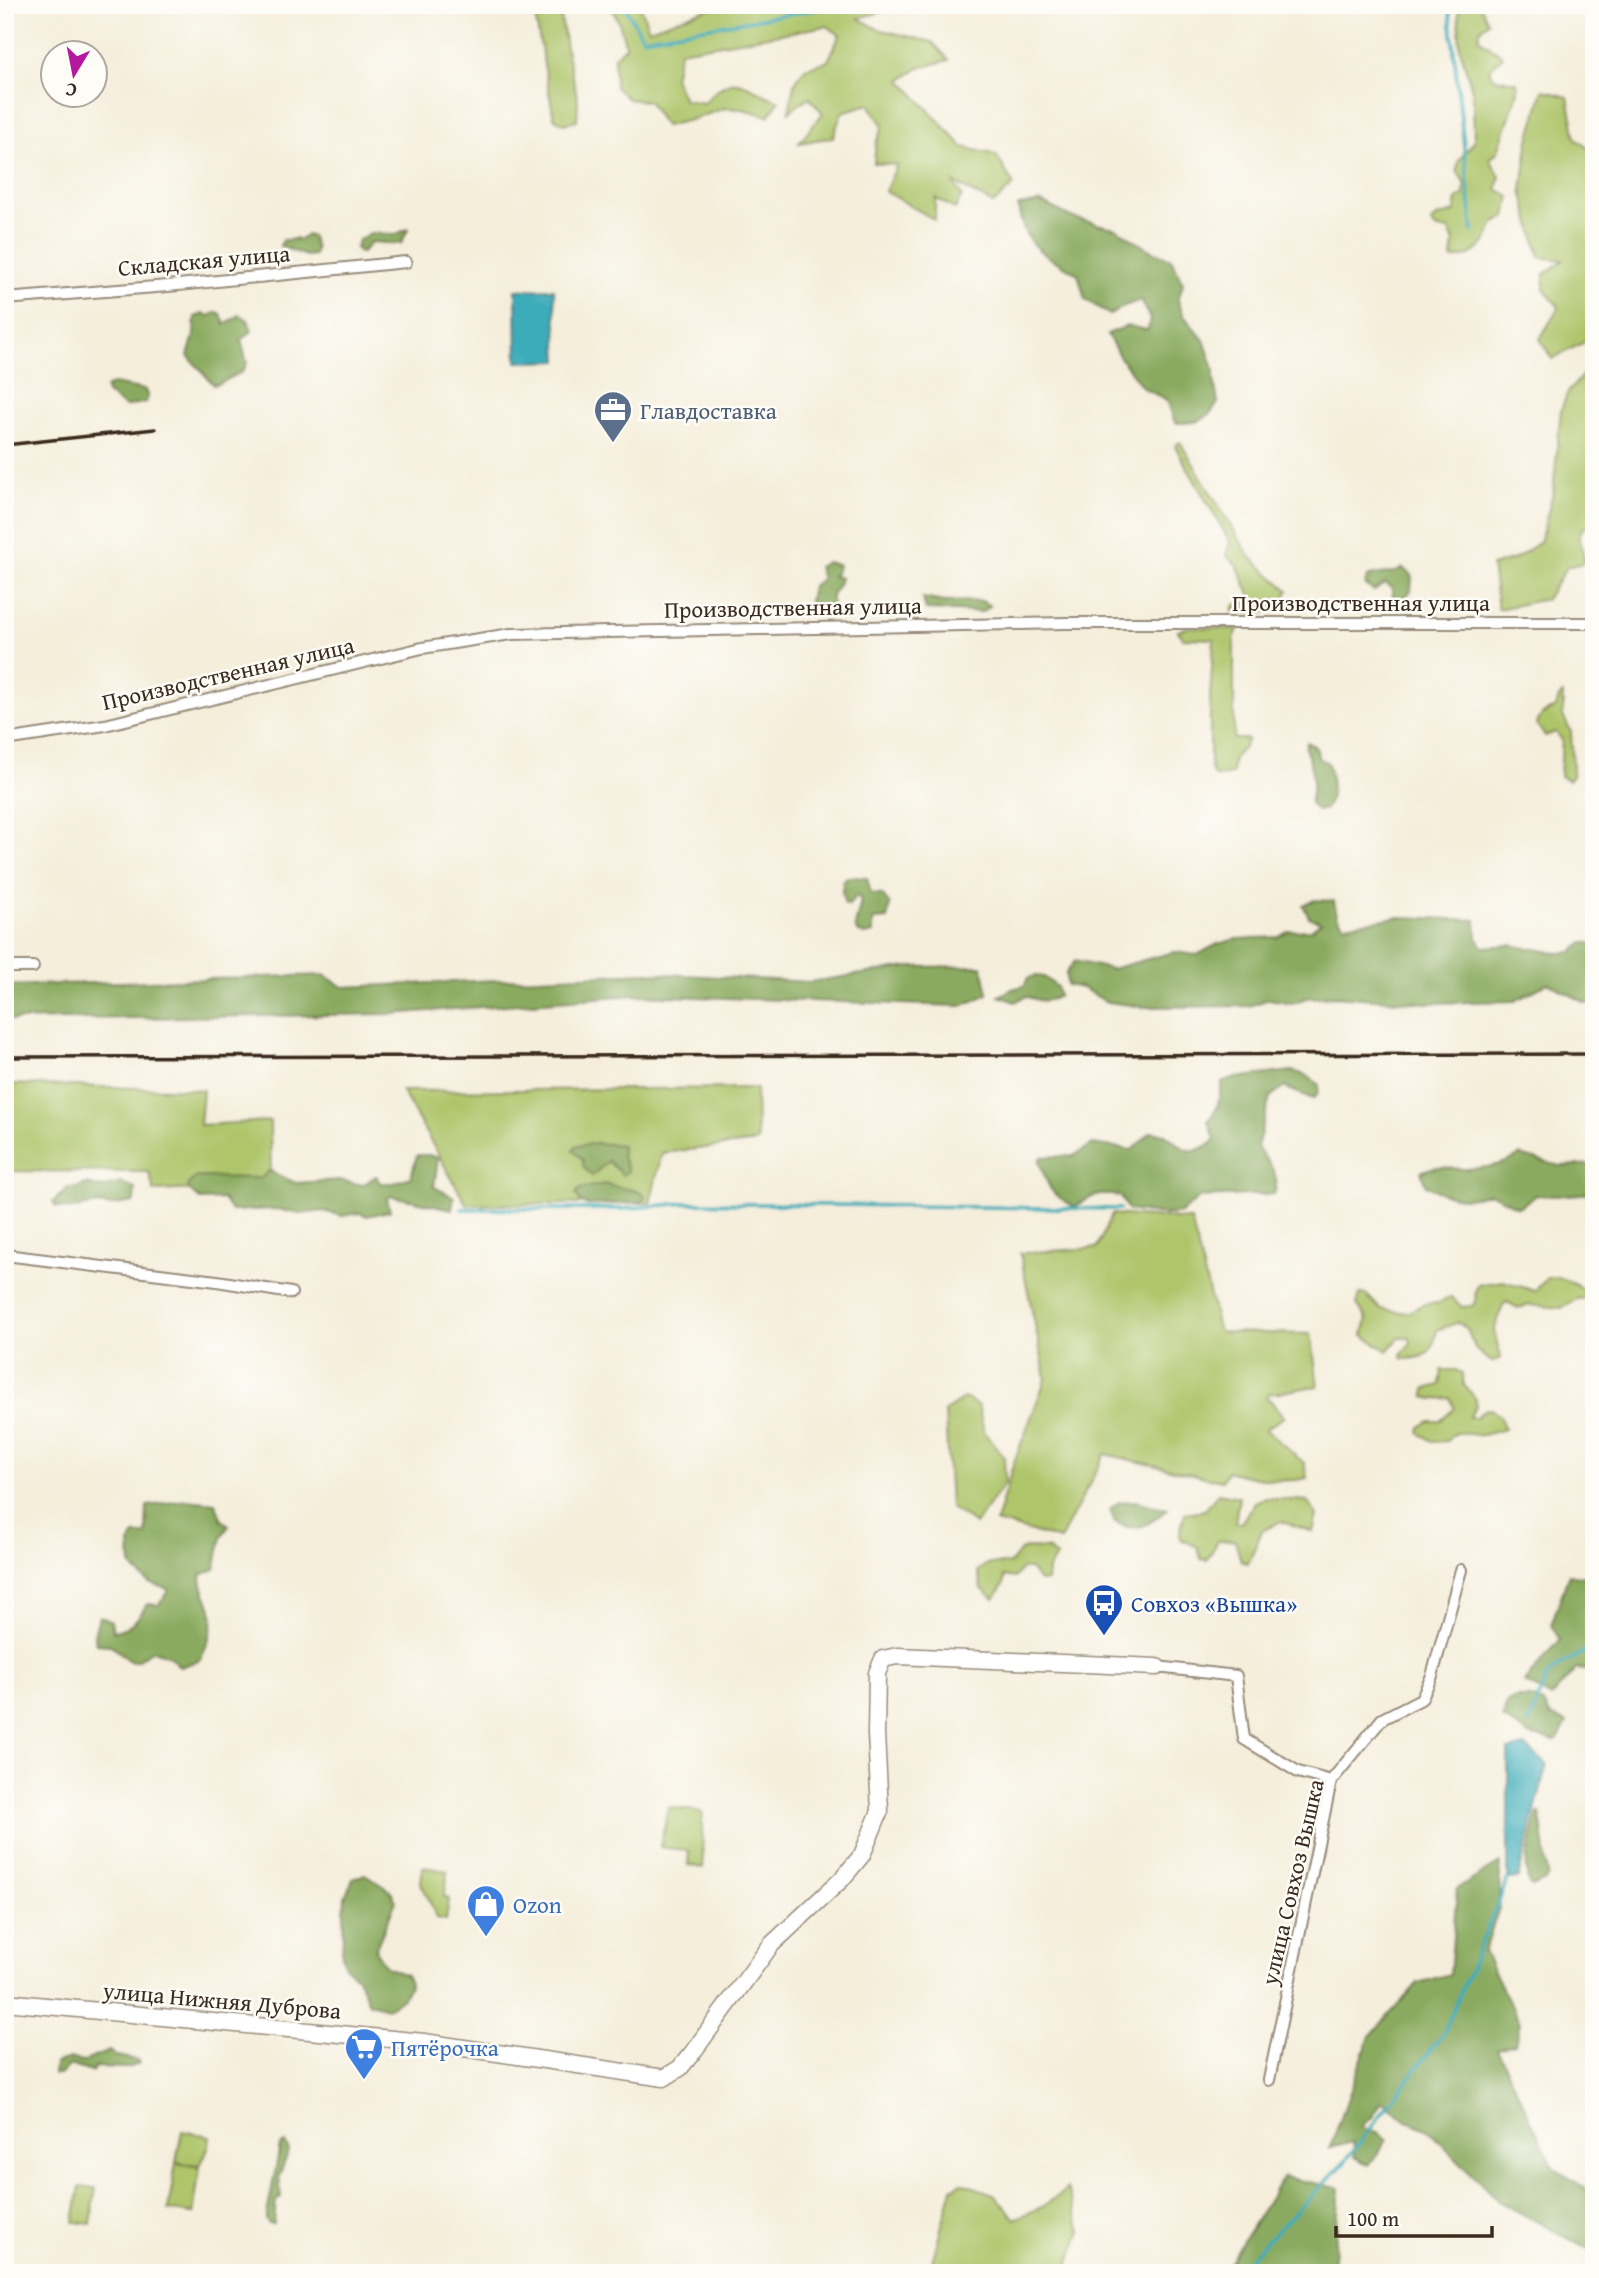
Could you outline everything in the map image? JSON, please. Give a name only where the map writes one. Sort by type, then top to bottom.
[{"type":"street","name":"Складская улица","points":[[5,299],[406,262]]},
{"type":"street","name":"Производственная улица","points":[[5,740],[105,725],[422,649],[511,634],[1076,623],[1594,623]]},
{"type":"street","points":[[5,967],[33,967]]},
{"type":"street","points":[[5,1255],[290,1293]]},
{"type":"street","name":"улица Совхоз Вышка","points":[[1269,2080],[1331,1781],[1382,1719],[1421,1699],[1432,1676],[1461,1570]]},
{"type":"street","name":"улица Нижняя Дуброва","points":[[5,2002],[424,2042],[664,2078],[680,2068],[694,2052],[771,1945],[842,1879],[862,1855],[880,1811],[876,1734],[877,1673],[883,1659],[897,1656],[1157,1667]]},
{"type":"street","points":[[1157,1667],[1236,1676],[1244,1739],[1297,1772],[1331,1781]]},
{"type":"green space","points":[[533,5],[559,5],[578,100],[577,120],[564,124],[554,118]]},
{"type":"green space","points":[[610,5],[640,5],[649,29],[719,5],[909,5],[858,18],[878,29],[932,42],[949,60],[919,68],[901,80],[963,147],[996,155],[1014,185],[993,204],[953,182],[962,196],[955,209],[935,198],[935,220],[885,191],[897,165],[874,163],[876,143],[883,126],[869,104],[842,112],[833,137],[799,143],[823,113],[809,97],[789,112],[794,84],[805,68],[828,61],[840,35],[827,26],[680,51],[674,77],[684,100],[704,103],[724,86],[740,83],[779,101],[768,116],[743,109],[725,108],[665,126],[648,101],[628,99],[615,87],[614,56],[626,47],[619,22]]},
{"type":"green space","points":[[1458,5],[1480,5],[1488,22],[1480,30],[1479,39],[1503,56],[1489,70],[1493,78],[1517,82],[1518,91],[1498,151],[1490,159],[1500,176],[1497,189],[1510,197],[1506,217],[1493,224],[1488,238],[1479,249],[1467,256],[1452,259],[1454,242],[1449,230],[1437,229],[1431,223],[1437,217],[1455,212],[1457,199],[1464,195],[1464,183],[1457,170],[1459,160],[1474,142],[1473,94],[1460,48]]},
{"type":"green space","points":[[1543,90],[1568,97],[1576,139],[1589,149],[1594,158],[1594,298],[1591,301],[1594,337],[1552,359],[1540,339],[1559,307],[1544,289],[1544,274],[1564,260],[1540,257],[1522,191],[1528,144]]},
{"type":"green space","points":[[1041,202],[1073,218],[1117,229],[1148,249],[1171,259],[1183,283],[1178,301],[1184,316],[1204,340],[1214,369],[1218,403],[1209,415],[1195,422],[1175,423],[1167,400],[1143,388],[1119,356],[1107,334],[1127,326],[1148,330],[1150,319],[1141,300],[1110,315],[1085,299],[1078,274],[1037,249],[1025,232],[1018,206]]},
{"type":"green space","points":[[408,229],[401,244],[371,242],[362,253],[356,248],[358,241],[370,233],[394,235]]},
{"type":"green space","points":[[307,235],[312,237],[316,249],[314,255],[306,256],[280,246],[283,240],[300,239]]},
{"type":"green space","points":[[217,312],[221,314],[225,324],[240,315],[248,320],[252,331],[241,340],[247,363],[242,372],[214,385],[188,356],[194,335],[195,317],[203,314],[209,316]]},
{"type":"green space","points":[[1594,362],[1594,527],[1584,526],[1579,536],[1585,562],[1567,567],[1546,599],[1498,609],[1492,566],[1517,558],[1540,542],[1553,493],[1561,410],[1568,392]]},
{"type":"green space","points":[[113,384],[145,390],[148,397],[146,402],[125,407],[107,393],[106,388]]},
{"type":"green space","points":[[1180,442],[1250,557],[1288,590],[1281,610],[1245,613],[1232,611],[1235,605],[1253,601],[1237,565],[1226,555],[1230,542],[1175,446]]},
{"type":"green space","points":[[827,562],[838,565],[832,576],[841,578],[832,596],[832,611],[825,612],[813,608],[809,600],[812,586],[822,579],[818,567]]},
{"type":"green space","points":[[1403,568],[1412,576],[1411,591],[1398,604],[1393,598],[1392,588],[1386,583],[1374,591],[1365,585],[1367,577]]},
{"type":"green space","points":[[923,598],[944,602],[982,601],[990,606],[981,612],[926,610]]},
{"type":"green space","points":[[1187,627],[1238,629],[1234,639],[1234,739],[1248,739],[1243,749],[1234,757],[1232,774],[1215,777],[1210,767],[1210,696],[1214,639],[1183,638],[1178,631]]},
{"type":"green space","points":[[1563,694],[1563,716],[1571,732],[1573,769],[1568,780],[1560,776],[1562,740],[1556,732],[1545,736],[1537,725],[1544,713],[1556,708],[1559,697]]},
{"type":"green space","points":[[1307,742],[1316,748],[1318,758],[1328,763],[1331,775],[1332,787],[1328,803],[1325,809],[1317,811],[1310,803],[1313,781],[1305,748]]},
{"type":"green space","points":[[849,877],[867,878],[871,894],[882,895],[890,905],[887,919],[873,920],[873,933],[865,935],[857,932],[855,926],[861,901],[857,895],[849,905],[845,904],[842,894],[843,881]]},
{"type":"green space","points":[[1315,900],[1334,901],[1337,916],[1344,925],[1399,917],[1476,920],[1477,938],[1483,947],[1511,945],[1558,953],[1571,952],[1585,942],[1594,944],[1594,1003],[1586,1003],[1548,983],[1515,1001],[1428,1003],[1334,996],[1307,998],[1292,1003],[1269,999],[1249,1006],[1145,1007],[1107,1002],[1082,988],[1067,985],[1066,973],[1075,961],[1111,969],[1174,952],[1197,955],[1218,944],[1236,939],[1278,937],[1290,931],[1311,930],[1321,922],[1309,917],[1303,905]]},
{"type":"green space","points":[[982,966],[988,994],[962,1006],[635,995],[390,1014],[5,1020],[5,986],[324,975],[343,987],[648,973],[809,982],[909,967]]},
{"type":"green space","points":[[1044,977],[1057,987],[1059,996],[1043,1000],[1026,996],[1015,1002],[999,996],[1024,986],[1028,978]]},
{"type":"green space","points":[[1291,1071],[1306,1075],[1319,1085],[1318,1094],[1313,1099],[1284,1087],[1270,1097],[1257,1147],[1275,1175],[1274,1194],[1200,1197],[1181,1213],[1165,1215],[1128,1210],[1120,1196],[1112,1195],[1096,1196],[1075,1207],[1054,1193],[1048,1184],[1039,1161],[1041,1157],[1073,1156],[1093,1144],[1132,1150],[1151,1132],[1165,1134],[1185,1149],[1195,1151],[1213,1143],[1215,1139],[1208,1121],[1217,1108],[1222,1083],[1229,1079]]},
{"type":"green space","points":[[5,1084],[203,1090],[200,1125],[270,1121],[271,1186],[154,1191],[149,1172],[5,1171]]},
{"type":"green space","points":[[756,1088],[757,1142],[662,1153],[650,1203],[467,1205],[402,1091]]},
{"type":"green space","points":[[596,1143],[622,1145],[622,1157],[628,1171],[622,1175],[608,1161],[592,1176],[583,1166],[583,1160],[573,1150],[576,1146]]},
{"type":"green space","points":[[417,1155],[438,1158],[434,1187],[454,1197],[452,1209],[391,1196],[387,1199],[390,1211],[367,1216],[360,1213],[342,1216],[323,1211],[300,1214],[277,1209],[231,1211],[223,1199],[200,1200],[188,1189],[189,1183],[197,1177],[261,1178],[269,1171],[296,1183],[339,1180],[363,1185],[376,1176],[380,1183],[393,1183],[411,1177]]},
{"type":"green space","points":[[1520,1155],[1560,1166],[1594,1164],[1594,1193],[1537,1195],[1518,1207],[1490,1193],[1472,1198],[1457,1198],[1442,1193],[1426,1185],[1421,1172],[1438,1167],[1487,1167],[1507,1162]]},
{"type":"green space","points":[[121,1183],[135,1188],[134,1202],[70,1209],[56,1207],[53,1202],[68,1188],[86,1184],[102,1188]]},
{"type":"green space","points":[[605,1184],[637,1191],[645,1196],[644,1200],[636,1203],[588,1205],[581,1203],[576,1194],[579,1189]]},
{"type":"green space","points":[[1112,1214],[1191,1220],[1219,1332],[1311,1334],[1318,1386],[1268,1394],[1266,1397],[1284,1417],[1265,1429],[1304,1463],[1307,1478],[1267,1479],[1227,1471],[1222,1481],[1105,1454],[1060,1540],[996,1522],[1013,1465],[1046,1378],[1020,1253],[1097,1248]]},
{"type":"green space","points":[[1557,1277],[1574,1283],[1594,1297],[1576,1299],[1562,1308],[1530,1305],[1518,1308],[1507,1302],[1503,1305],[1494,1331],[1501,1358],[1492,1362],[1476,1350],[1467,1329],[1459,1322],[1437,1330],[1428,1354],[1412,1358],[1403,1359],[1402,1353],[1411,1344],[1410,1338],[1399,1338],[1388,1351],[1363,1335],[1367,1319],[1357,1304],[1360,1294],[1367,1295],[1380,1309],[1408,1313],[1423,1304],[1439,1303],[1451,1297],[1462,1307],[1472,1306],[1476,1302],[1475,1292],[1478,1285],[1503,1281],[1535,1291],[1547,1278]]},
{"type":"green space","points":[[1442,1370],[1456,1370],[1462,1374],[1464,1385],[1476,1399],[1476,1406],[1469,1417],[1476,1417],[1484,1410],[1491,1409],[1500,1417],[1504,1429],[1483,1435],[1458,1433],[1447,1441],[1434,1442],[1419,1433],[1420,1427],[1429,1421],[1440,1421],[1455,1408],[1450,1398],[1425,1397],[1425,1389],[1440,1385]]},
{"type":"green space","points":[[965,1398],[978,1406],[984,1432],[1004,1457],[1005,1483],[975,1524],[950,1507],[945,1411]]},
{"type":"green space","points":[[1218,1493],[1239,1497],[1235,1523],[1241,1523],[1255,1502],[1264,1498],[1307,1501],[1317,1515],[1313,1532],[1281,1521],[1262,1531],[1248,1563],[1241,1561],[1235,1540],[1218,1541],[1207,1560],[1201,1559],[1198,1547],[1181,1539],[1180,1532],[1185,1513],[1205,1510]]},
{"type":"green space","points":[[186,1500],[215,1503],[222,1520],[229,1525],[222,1537],[215,1569],[201,1575],[213,1618],[208,1643],[200,1660],[180,1667],[170,1656],[153,1650],[137,1661],[130,1661],[111,1645],[96,1644],[94,1635],[99,1616],[111,1621],[113,1631],[120,1630],[134,1622],[147,1604],[158,1605],[168,1592],[168,1589],[149,1583],[131,1566],[130,1542],[135,1535],[146,1535],[147,1506]]},
{"type":"green space","points":[[1135,1501],[1167,1509],[1143,1526],[1123,1526],[1115,1522],[1110,1509],[1119,1502]]},
{"type":"green space","points":[[1026,1548],[1048,1549],[1056,1557],[1048,1569],[1047,1581],[1040,1582],[1030,1569],[1021,1569],[1015,1578],[1004,1576],[1004,1584],[994,1599],[981,1588],[978,1571],[987,1564],[1010,1564],[1020,1551]]},
{"type":"green space","points":[[1569,1574],[1594,1579],[1594,1671],[1576,1669],[1551,1697],[1524,1682],[1560,1640],[1551,1625]]},
{"type":"green space","points":[[1516,1698],[1530,1698],[1544,1703],[1550,1716],[1567,1723],[1558,1739],[1554,1741],[1530,1735],[1503,1718],[1507,1702]]},
{"type":"green space","points":[[669,1807],[702,1812],[703,1868],[688,1865],[689,1851],[660,1847]]},
{"type":"green space","points":[[1538,1813],[1548,1875],[1545,1881],[1532,1887],[1528,1881],[1527,1862]]},
{"type":"green space","points":[[1500,1863],[1499,1908],[1484,1952],[1520,2023],[1515,2044],[1497,2049],[1554,2168],[1594,2194],[1594,2252],[1498,2201],[1429,2130],[1407,2121],[1382,2101],[1373,2116],[1360,2127],[1377,2132],[1387,2140],[1369,2165],[1355,2157],[1353,2142],[1330,2148],[1370,2036],[1418,1983],[1450,1974],[1457,1889]]},
{"type":"green space","points":[[423,1867],[448,1871],[444,1897],[449,1899],[446,1920],[437,1918],[421,1883]]},
{"type":"green space","points":[[365,1874],[391,1891],[396,1901],[375,1950],[386,1967],[406,1975],[410,1983],[403,1998],[387,2008],[369,2003],[357,1977],[345,1967],[342,1955],[345,1896],[353,1879]]},
{"type":"green space","points":[[109,2051],[139,2063],[129,2068],[96,2067],[91,2072],[70,2065],[60,2075],[54,2075],[55,2063],[71,2059],[85,2061]]},
{"type":"green space","points":[[182,2131],[210,2136],[209,2146],[200,2166],[176,2162]]},
{"type":"green space","points":[[285,2143],[289,2151],[279,2176],[281,2197],[276,2201],[274,2224],[269,2224],[266,2220],[280,2146]]},
{"type":"green space","points":[[176,2163],[200,2167],[193,2214],[168,2210]]},
{"type":"green space","points":[[1283,2177],[1340,2188],[1333,2269],[1336,2273],[1223,2273]]},
{"type":"green space","points":[[962,2183],[994,2194],[1015,2219],[1044,2206],[1067,2189],[1081,2230],[1066,2273],[929,2273],[952,2188]]},
{"type":"green space","points":[[80,2186],[96,2188],[91,2224],[74,2222]]},
{"type":"water","points":[[554,289],[558,361],[517,362],[516,290]]},
{"type":"water","points":[[1525,1746],[1547,1764],[1518,1878],[1508,1879],[1508,1750]]},
{"type":"waterway","points":[[624,5],[643,38],[844,5]]},
{"type":"waterway","points":[[1449,5],[1473,232]]},
{"type":"waterway","points":[[462,1209],[623,1209],[685,1203],[1120,1209]]},
{"type":"waterway","points":[[1529,1723],[1546,1678],[1552,1671],[1594,1645]]},
{"type":"waterway","points":[[1235,2273],[1345,2162],[1444,2032],[1508,1879]]},
{"type":"railway","points":[[5,445],[155,429]]},
{"type":"railway","points":[[5,1057],[1594,1054]]},
{"type":"place","name":"Главдоставка","points":[[613,444]]},
{"type":"place","name":"Совхоз «Вышка»","points":[[1104,1637]]},
{"type":"place","name":"Ozon","points":[[486,1938]]},
{"type":"place","name":"Пятёрочка","points":[[364,2081]]}]
